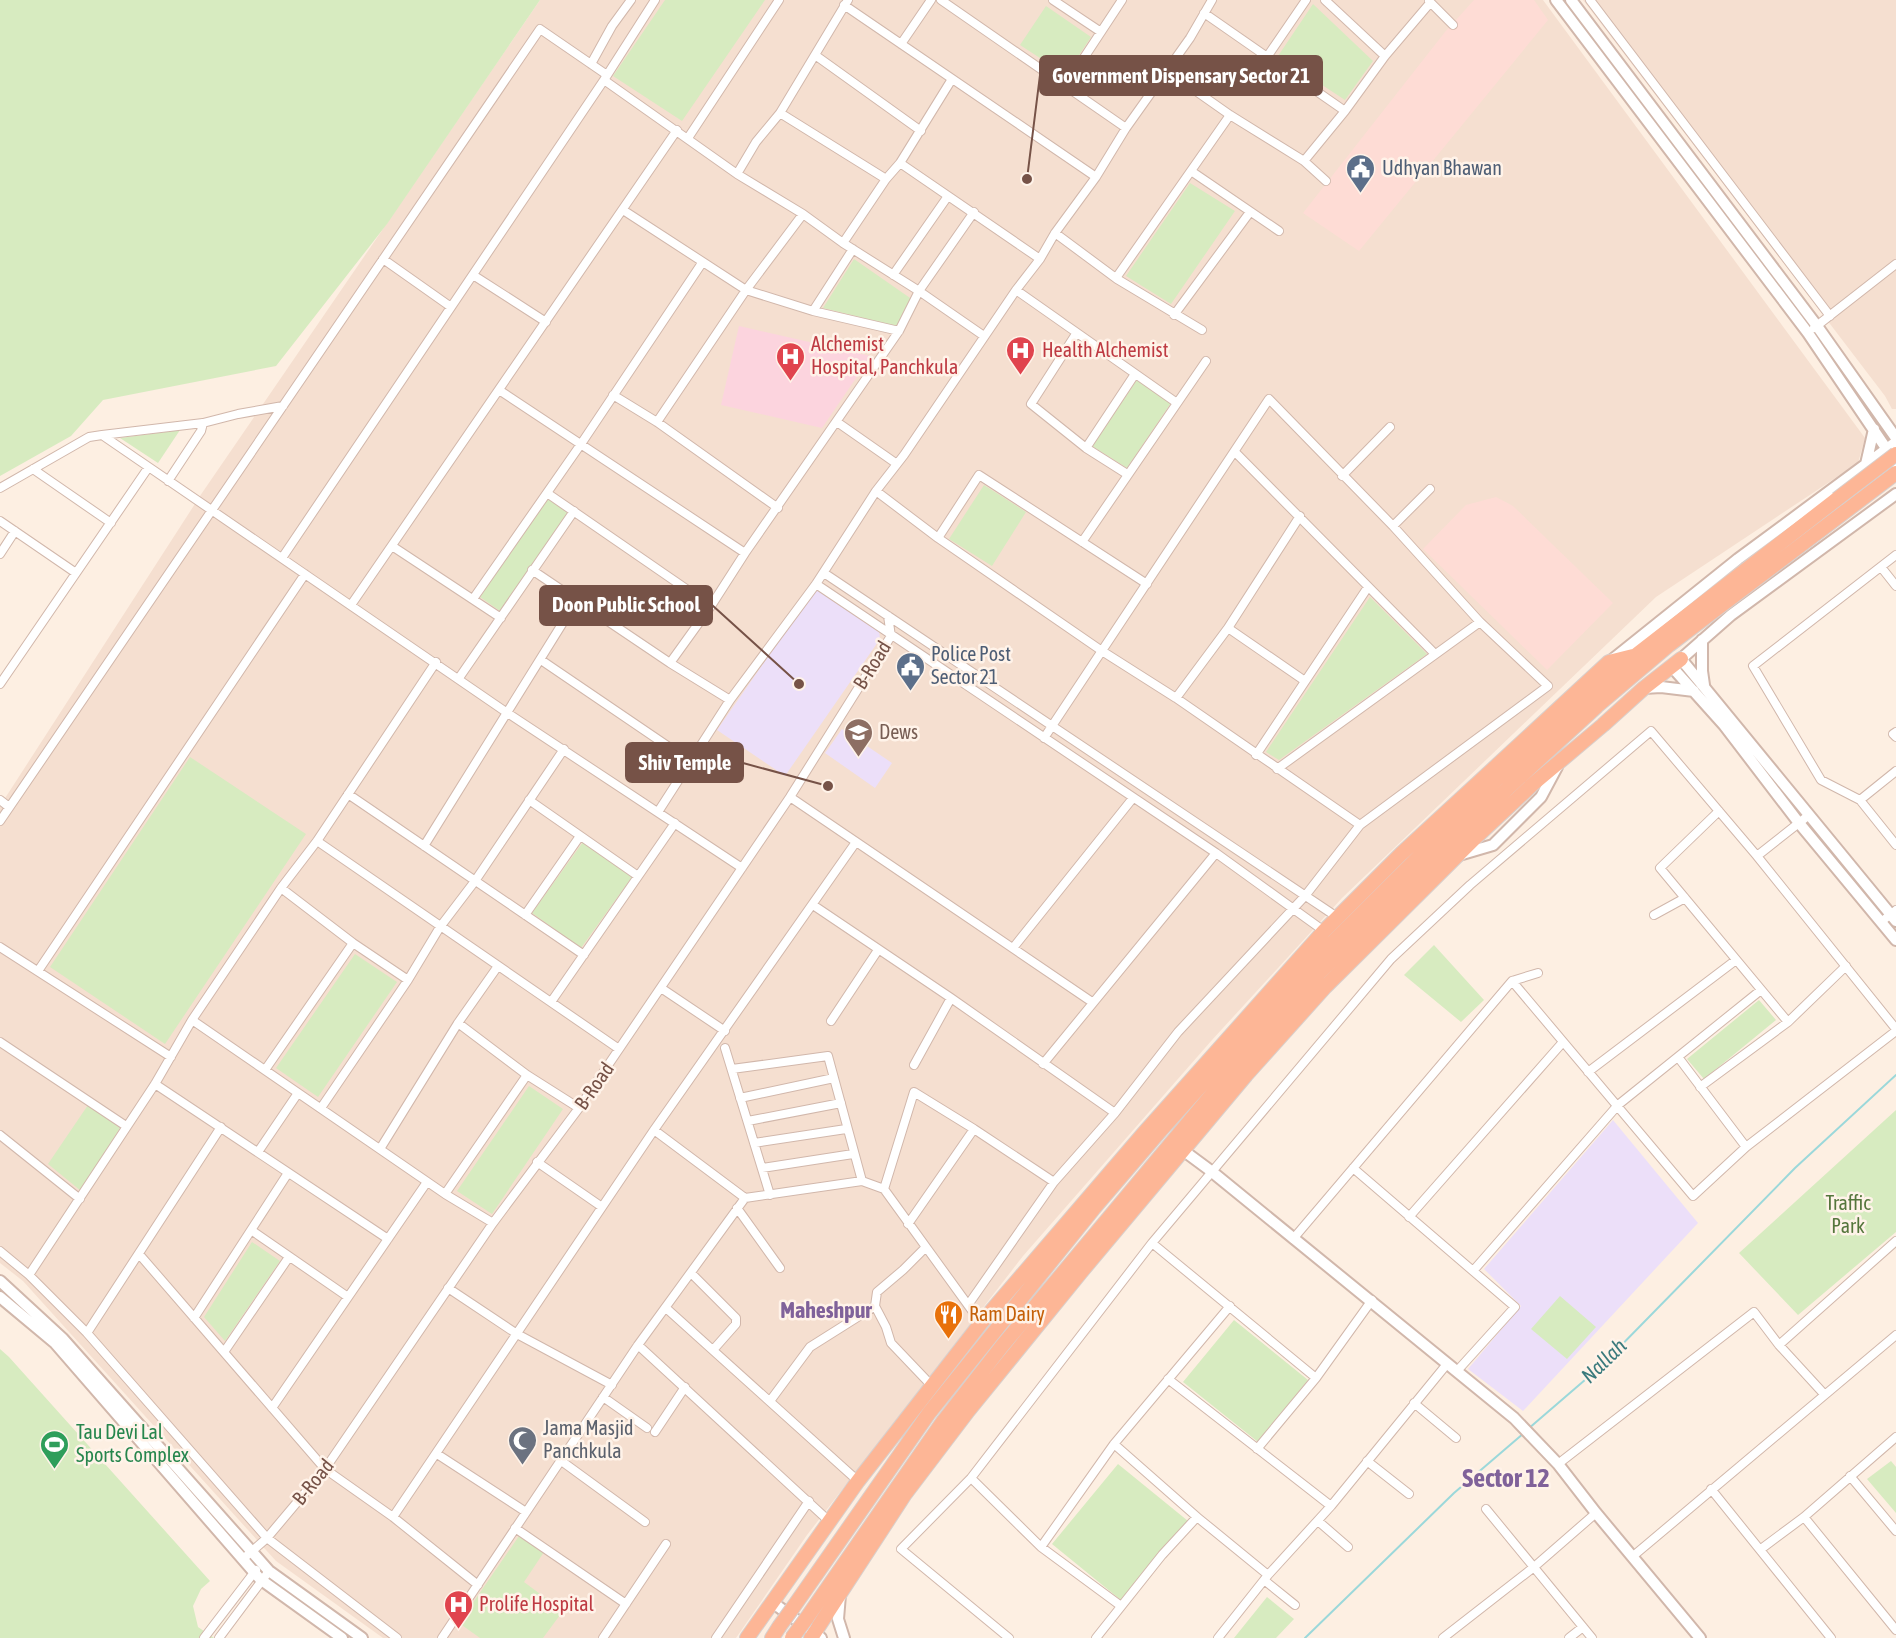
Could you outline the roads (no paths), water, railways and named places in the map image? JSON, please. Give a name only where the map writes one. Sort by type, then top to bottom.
[{"type":"highway","points":[[1552,761],[1597,706],[1841,505],[1891,452]]},
{"type":"highway","points":[[747,1638],[858,1481],[981,1323],[1306,969],[1497,779],[1635,655],[1792,527],[1841,505],[1896,473]]},
{"type":"highway","points":[[776,1633],[929,1413],[1113,1178],[1324,931],[1401,854],[1609,662],[1635,655]]},
{"type":"highway","points":[[815,1636],[906,1494],[961,1420],[1081,1272],[1239,1062],[1311,982],[1552,761],[1603,725],[1644,688],[1677,663]]},
{"type":"highway","points":[[792,1638],[942,1423],[1002,1346],[1137,1195],[1184,1151],[1246,1076],[1325,987],[1456,850]]},
{"type":"street","points":[[591,64],[612,26],[632,0]]},
{"type":"street","points":[[282,558],[605,78],[654,0]]},
{"type":"street","points":[[688,138],[779,0]]},
{"type":"street","points":[[901,44],[931,0]]},
{"type":"street","points":[[941,0],[1126,128]]},
{"type":"street","points":[[1053,0],[1101,32]]},
{"type":"street","points":[[1066,85],[1122,0]]},
{"type":"street","points":[[658,812],[730,700],[824,573],[876,491],[1096,177],[1126,128],[1190,38],[1212,0]]},
{"type":"street","points":[[1267,57],[1306,0]]},
{"type":"street","points":[[1325,0],[1385,56]]},
{"type":"street","points":[[1556,0],[1812,329],[1891,422],[1896,440],[1891,452],[1865,465],[1792,527],[1738,559],[1609,662]]},
{"type":"street","points":[[1570,0],[1812,329],[1896,463]]},
{"type":"street","points":[[1590,0],[1830,316]]},
{"type":"street","points":[[1304,161],[1346,111],[1385,56],[1429,1],[1453,25]]},
{"type":"street","points":[[737,174],[756,142],[780,113],[846,2],[901,44],[1096,177]]},
{"type":"street","points":[[1204,13],[1346,111]]},
{"type":"street","points":[[0,821],[540,29],[591,64],[605,78],[737,174],[803,214],[984,336]]},
{"type":"street","points":[[815,55],[921,131]]},
{"type":"street","points":[[1166,70],[1230,115],[1304,161],[1326,181]]},
{"type":"street","points":[[843,243],[886,179],[900,164],[952,78]]},
{"type":"street","points":[[780,113],[886,179]]},
{"type":"street","points":[[1116,278],[1230,115]]},
{"type":"street","points":[[351,605],[677,130]]},
{"type":"street","points":[[900,164],[975,212],[1040,259]]},
{"type":"street","points":[[1191,171],[1279,231]]},
{"type":"street","points":[[893,275],[948,196]]},
{"type":"street","points":[[623,210],[746,290],[813,311],[899,331]]},
{"type":"street","points":[[670,663],[899,331],[919,291],[975,212]]},
{"type":"street","points":[[1174,315],[1250,212]]},
{"type":"street","points":[[657,422],[746,290],[803,214]]},
{"type":"street","points":[[1055,233],[1116,278],[1202,330]]},
{"type":"street","points":[[813,311],[853,249]]},
{"type":"street","points":[[383,259],[451,307]]},
{"type":"street","points":[[473,599],[702,262]]},
{"type":"street","points":[[1812,329],[1896,264]]},
{"type":"street","points":[[473,274],[546,322]]},
{"type":"street","points":[[1016,290],[1177,403]]},
{"type":"street","points":[[1076,334],[1031,404],[1086,448],[1127,474]]},
{"type":"street","points":[[1082,542],[1206,361]]},
{"type":"street","points":[[1086,448],[1135,374]]},
{"type":"street","points":[[500,390],[745,553]]},
{"type":"street","points":[[613,395],[657,422],[778,507]]},
{"type":"street","points":[[968,1305],[1054,1182],[1115,1113],[1178,1032],[1305,896],[1360,825],[1548,686],[1480,622],[1393,526],[1269,399],[1044,738]]},
{"type":"street","points":[[0,488],[89,437],[202,423],[283,406]]},
{"type":"street","points":[[837,422],[897,464]]},
{"type":"street","points":[[168,481],[201,431],[202,423]]},
{"type":"street","points":[[1342,476],[1390,427]]},
{"type":"street","points":[[1865,465],[1874,429]]},
{"type":"street","points":[[102,435],[506,712],[742,868]]},
{"type":"street","points":[[1235,452],[1435,654]]},
{"type":"street","points":[[0,684],[148,468]]},
{"type":"street","points":[[33,469],[111,523]]},
{"type":"street","points":[[938,538],[979,475],[1147,584]]},
{"type":"street","points":[[1393,526],[1430,489]]},
{"type":"street","points":[[876,491],[938,538],[1360,825]]},
{"type":"street","points":[[547,493],[711,606]]},
{"type":"street","points":[[1881,922],[1894,915],[1677,663],[1731,615],[1896,495]]},
{"type":"street","points":[[459,678],[574,511]]},
{"type":"street","points":[[1176,698],[1228,628],[1300,516]]},
{"type":"street","points":[[0,521],[76,573]]},
{"type":"street","points":[[0,554],[15,531]]},
{"type":"street","points":[[392,546],[501,618]]},
{"type":"street","points":[[1896,555],[1753,666],[1821,780],[1860,800],[1896,845]]},
{"type":"street","points":[[1881,567],[1896,586]]},
{"type":"street","points":[[532,570],[670,663],[730,700]]},
{"type":"street","points":[[824,573],[1337,917]]},
{"type":"street","points":[[38,971],[305,574]]},
{"type":"street","points":[[816,584],[1218,855],[1324,931]]},
{"type":"street","points":[[1256,755],[1368,587]]},
{"type":"street","points":[[424,846],[577,600]]},
{"type":"street","name":"B-Road","points":[[247,1556],[267,1538],[325,1469],[493,1223],[579,1108],[661,988],[790,797],[891,636],[888,616]]},
{"type":"street","points":[[1277,769],[1480,622]]},
{"type":"street","points":[[1228,628],[1305,681]]},
{"type":"street","points":[[1702,640],[1702,671],[1699,689],[1799,823],[1896,940]]},
{"type":"street","points":[[541,660],[691,762]]},
{"type":"street","points":[[29,1275],[155,1083],[192,1020],[281,888],[317,841],[436,662]]},
{"type":"street","points":[[1644,688],[1699,689]]},
{"type":"street","points":[[1009,1638],[901,1549],[971,1478],[1152,1243],[1391,958],[1470,885],[1652,731],[1757,856],[1896,1030],[1746,1147],[1693,1196],[1512,981]]},
{"type":"street","points":[[1896,732],[1893,734],[1896,737]]},
{"type":"street","points":[[321,1108],[408,980],[440,927],[475,881],[564,749]]},
{"type":"street","points":[[1456,850],[1493,845],[1541,797],[1552,761]]},
{"type":"street","points":[[1860,800],[1896,771]]},
{"type":"street","points":[[348,794],[584,955]]},
{"type":"street","points":[[790,797],[1092,1002]]},
{"type":"street","points":[[1013,948],[1133,798]]},
{"type":"street","points":[[0,800],[9,807]]},
{"type":"street","points":[[529,800],[638,876]]},
{"type":"street","points":[[1719,811],[1660,868],[1788,1022]]},
{"type":"street","points":[[1757,856],[1809,815]]},
{"type":"street","points":[[551,1002],[675,823]]},
{"type":"street","points":[[525,915],[580,836]]},
{"type":"street","points":[[317,841],[619,1049]]},
{"type":"street","points":[[393,1517],[654,1130],[856,842]]},
{"type":"street","points":[[1043,1064],[1092,1002],[1228,845]]},
{"type":"street","points":[[281,888],[353,943],[408,980]]},
{"type":"street","points":[[1654,915],[1685,898]]},
{"type":"street","points":[[813,905],[1115,1113]]},
{"type":"street","points":[[265,1070],[353,943]]},
{"type":"street","points":[[0,947],[171,1057]]},
{"type":"street","points":[[831,1021],[878,950]]},
{"type":"street","points":[[1588,1072],[1736,960]]},
{"type":"street","points":[[380,1149],[458,1023],[498,966]]},
{"type":"street","points":[[1700,1087],[1788,1022],[1846,966]]},
{"type":"street","points":[[1293,1239],[1512,981],[1538,973]]},
{"type":"street","points":[[661,988],[725,1031]]},
{"type":"street","points":[[1473,1271],[1618,1106],[1761,990]]},
{"type":"street","points":[[914,1065],[951,998]]},
{"type":"street","points":[[192,1020],[427,1182],[493,1223]]},
{"type":"street","points":[[458,1023],[527,1075],[579,1108]]},
{"type":"street","points":[[0,1042],[126,1126]]},
{"type":"street","points":[[1409,1217],[1563,1042]]},
{"type":"street","points":[[725,1048],[770,1195]]},
{"type":"street","points":[[732,1069],[828,1056],[862,1181]]},
{"type":"street","points":[[1678,1057],[1746,1147]]},
{"type":"street","points":[[445,1194],[527,1075]]},
{"type":"street","points":[[740,1098],[834,1078]]},
{"type":"street","points":[[155,1083],[388,1239]]},
{"type":"street","points":[[884,1189],[914,1092],[1054,1182]]},
{"type":"street","points":[[258,1152],[298,1093]]},
{"type":"street","points":[[748,1121],[841,1103]]},
{"type":"street","points":[[87,1334],[221,1127]]},
{"type":"street","points":[[754,1143],[846,1128]]},
{"type":"street","points":[[908,1224],[974,1129]]},
{"type":"street","points":[[654,1130],[744,1198],[862,1181],[884,1189],[981,1323]]},
{"type":"street","points":[[0,1135],[80,1199]]},
{"type":"street","points":[[1184,1151],[1372,1300],[1514,1418],[1558,1464],[1596,1514],[1700,1638]]},
{"type":"street","points":[[762,1168],[853,1154]]},
{"type":"street","points":[[537,1162],[602,1207]]},
{"type":"street","points":[[1353,1168],[1515,1307],[1457,1371]]},
{"type":"street","points":[[194,1318],[288,1173]]},
{"type":"street","points":[[272,1408],[427,1182]]},
{"type":"street","points":[[442,1638],[638,1345],[744,1198]]},
{"type":"street","points":[[737,1208],[780,1268]]},
{"type":"street","points":[[251,1230],[348,1297]]},
{"type":"street","points":[[1779,1345],[1896,1241]]},
{"type":"street","points":[[1152,1243],[1317,1378]]},
{"type":"street","points":[[925,1248],[877,1292],[874,1306],[886,1327],[891,1343],[932,1386]]},
{"type":"street","points":[[0,1251],[29,1275],[87,1334],[267,1538],[397,1638]]},
{"type":"street","points":[[139,1254],[325,1469],[393,1517],[478,1585]]},
{"type":"street","points":[[224,1353],[289,1257]]},
{"type":"street","points":[[691,1273],[736,1318],[736,1324],[713,1350]]},
{"type":"street","points":[[0,1281],[63,1339],[247,1556]]},
{"type":"street","points":[[448,1288],[517,1334],[612,1385]]},
{"type":"street","points":[[0,1297],[55,1343],[262,1572],[342,1638]]},
{"type":"street","points":[[1257,1449],[1317,1378],[1372,1300]]},
{"type":"street","points":[[770,1401],[810,1347],[874,1306]]},
{"type":"street","points":[[1041,1546],[1114,1444],[1230,1306]]},
{"type":"street","points":[[666,1308],[858,1481]]},
{"type":"street","points":[[1558,1464],[1754,1312],[1779,1345],[1824,1394]]},
{"type":"street","points":[[1632,1557],[1896,1335]]},
{"type":"street","points":[[638,1345],[830,1522]]},
{"type":"street","points":[[1218,1638],[1266,1577],[1331,1506],[1447,1364]]},
{"type":"street","points":[[1168,1379],[1331,1506]]},
{"type":"street","points":[[655,1432],[685,1388]]},
{"type":"street","points":[[603,1397],[646,1428]]},
{"type":"street","points":[[1414,1403],[1456,1438]]},
{"type":"street","points":[[1761,1549],[1804,1517],[1896,1437]]},
{"type":"street","points":[[1114,1444],[1295,1605]]},
{"type":"street","points":[[437,1454],[526,1512]]},
{"type":"street","points":[[560,1460],[645,1522]]},
{"type":"street","points":[[1367,1461],[1409,1494]]},
{"type":"street","points":[[1850,1476],[1896,1531]]},
{"type":"street","points":[[971,1478],[1041,1546],[1121,1606]]},
{"type":"street","points":[[1711,1489],[1832,1638]]},
{"type":"street","points":[[716,1638],[809,1501]]},
{"type":"street","points":[[1486,1509],[1592,1638]]},
{"type":"street","points":[[1443,1638],[1534,1567],[1596,1514]]},
{"type":"street","points":[[1096,1638],[1162,1555],[1197,1517]]},
{"type":"street","points":[[1804,1517],[1896,1630]]},
{"type":"street","points":[[1318,1521],[1348,1547]]},
{"type":"street","points":[[515,1528],[626,1604]]},
{"type":"street","points":[[603,1638],[666,1544]]},
{"type":"street","points":[[204,1638],[262,1572]]},
{"type":"street","points":[[219,1638],[262,1572]]},
{"type":"street","points":[[262,1572],[362,1638]]},
{"type":"street","points":[[840,1594],[838,1619],[844,1638]]},
{"type":"street","points":[[772,1602],[815,1636]]},
{"type":"street","points":[[1569,1638],[1583,1627]]},
{"type":"waterway","name":"Nallah","points":[[1528,1429],[1600,1367],[1795,1168],[1896,1075]]},
{"type":"waterway","name":"Nallah","points":[[1305,1638],[1454,1493],[1524,1433]]},
{"type":"place","name":"Government Dispensary Sector 21","points":[[1027,179]]},
{"type":"place","name":"Udhyan Bhawan","points":[[1361,194]]},
{"type":"place","name":"Health Alchemist","points":[[1021,376]]},
{"type":"place","name":"Alchemist Hospital, Panchkula","points":[[790,382]]},
{"type":"place","name":"Doon Public School","points":[[799,684]]},
{"type":"place","name":"Police Post Sector 21","points":[[910,692]]},
{"type":"place","name":"Dews","points":[[858,758]]},
{"type":"place","name":"Shiv Temple","points":[[828,786]]},
{"type":"place","name":"Ram Dairy","points":[[948,1340]]},
{"type":"place","name":"Jama Masjid Panchkula","points":[[522,1466]]},
{"type":"place","name":"Tau Devi Lal Sports Complex","points":[[55,1470]]},
{"type":"place","name":"Prolife Hospital","points":[[458,1630]]},
{"type":"district","name":"Maheshpur","points":[[826,1310]]},
{"type":"district","name":"Sector 12","points":[[1506,1478]]},
{"type":"park label","name":"Traffic Park","points":[[1848,1214]]}]
